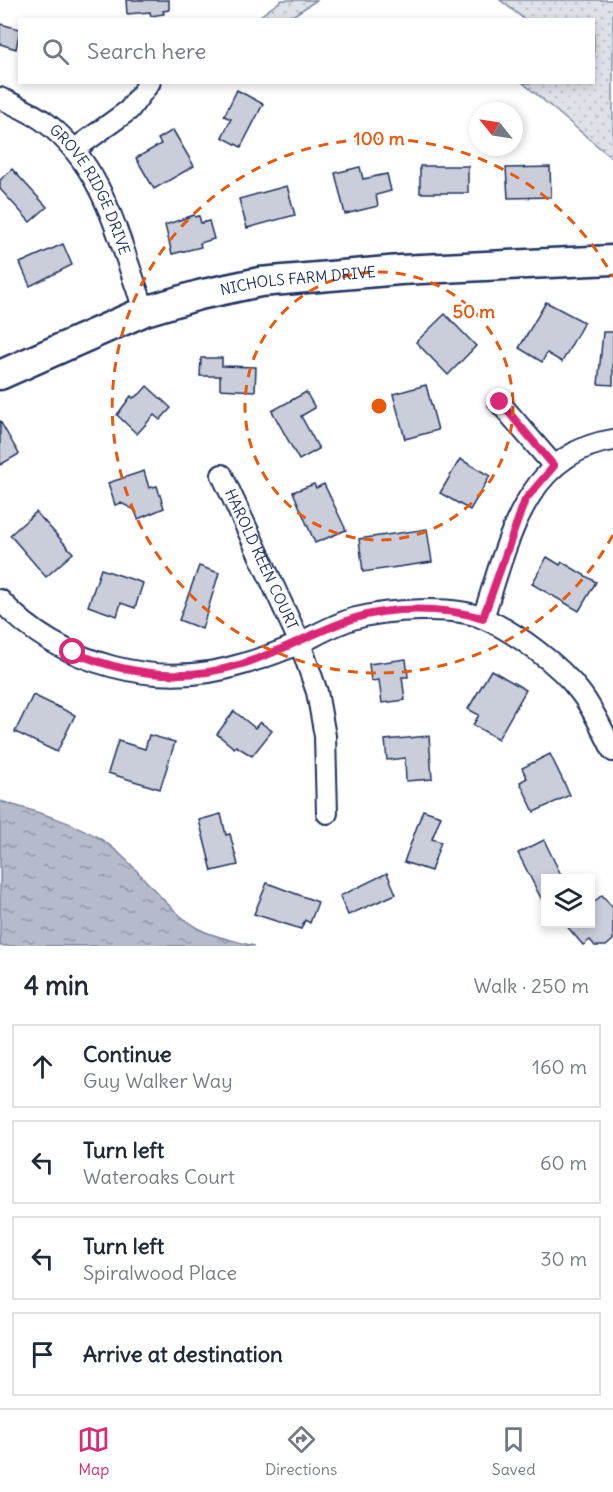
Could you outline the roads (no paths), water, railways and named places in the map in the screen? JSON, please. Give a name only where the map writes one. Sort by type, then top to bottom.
[{"type":"street","points":[[75,149],[129,110],[148,84]]},
{"type":"street","name":"GROVE RIDGE DRIVE","points":[[0,98],[44,121],[75,149],[99,184],[146,311]]},
{"type":"street","name":"NICHOLS FARM DRIVE","points":[[0,375],[146,311],[199,295],[260,282],[320,275],[613,260]]},
{"type":"street","points":[[500,402],[554,466]]},
{"type":"street","points":[[483,618],[521,509],[534,486],[554,466],[585,447],[613,440]]},
{"type":"street","name":"HAROLD KEEN COURT","points":[[222,475],[300,643],[317,692],[325,736],[327,813]]},
{"type":"street","points":[[0,600],[26,624],[73,652],[104,665],[140,673],[200,673],[240,665],[300,643],[333,626],[378,614],[434,611],[483,618],[541,655],[562,673],[584,698],[613,752]]},
{"type":"water","points":[[0,801],[63,821],[99,838],[125,859],[171,907],[197,928],[254,946],[0,946]]}]
